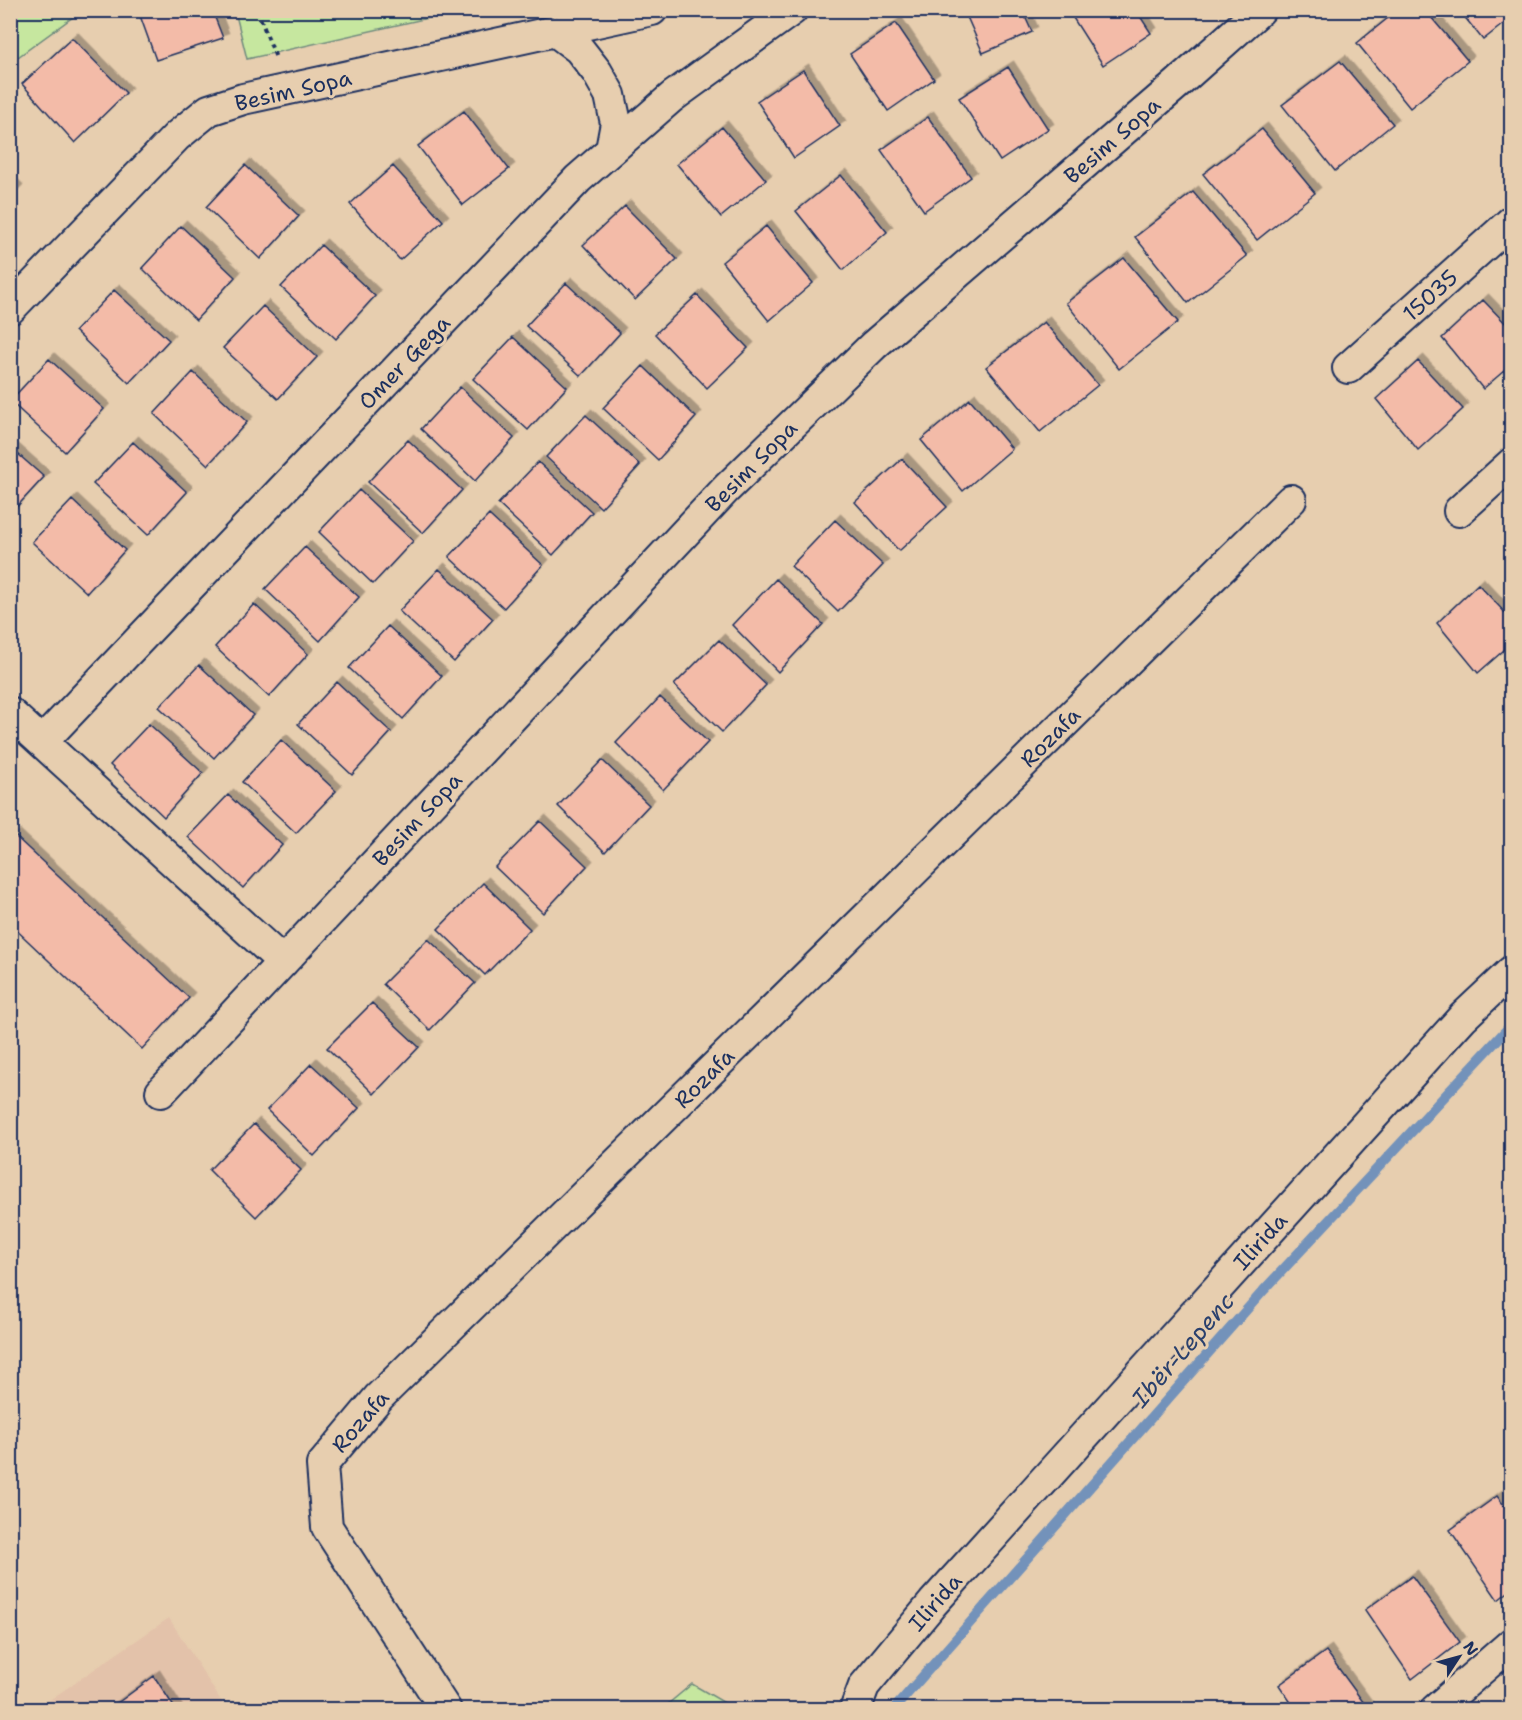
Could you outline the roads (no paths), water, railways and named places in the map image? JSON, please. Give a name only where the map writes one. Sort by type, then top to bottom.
[{"type":"street","name":"Besim Sopa","points":[[10,309],[177,136],[209,110],[243,99],[652,10]]},
{"type":"street","name":"Omer Gega","points":[[42,742],[578,179],[672,97],[792,10]]},
{"type":"street","name":"Besim Sopa","points":[[161,1092],[726,489],[874,345],[1247,17]]},
{"type":"street","points":[[555,32],[579,50],[597,72],[610,95],[616,123],[610,150]]},
{"type":"street","name":"15035","points":[[1348,368],[1512,221]]},
{"type":"street","points":[[1459,511],[1512,463]]},
{"type":"street","name":"Rozafa","points":[[446,1710],[327,1527],[322,1465],[379,1397],[1291,500]]},
{"type":"street","points":[[10,713],[283,962]]},
{"type":"street","name":"Ilirida","points":[[855,1710],[864,1686],[933,1603],[1440,1042],[1512,971]]},
{"type":"street","points":[[1435,1710],[1512,1643]]},
{"type":"waterway","name":"Ibër-Lepenc","points":[[893,1710],[1264,1290],[1512,1024]]}]
